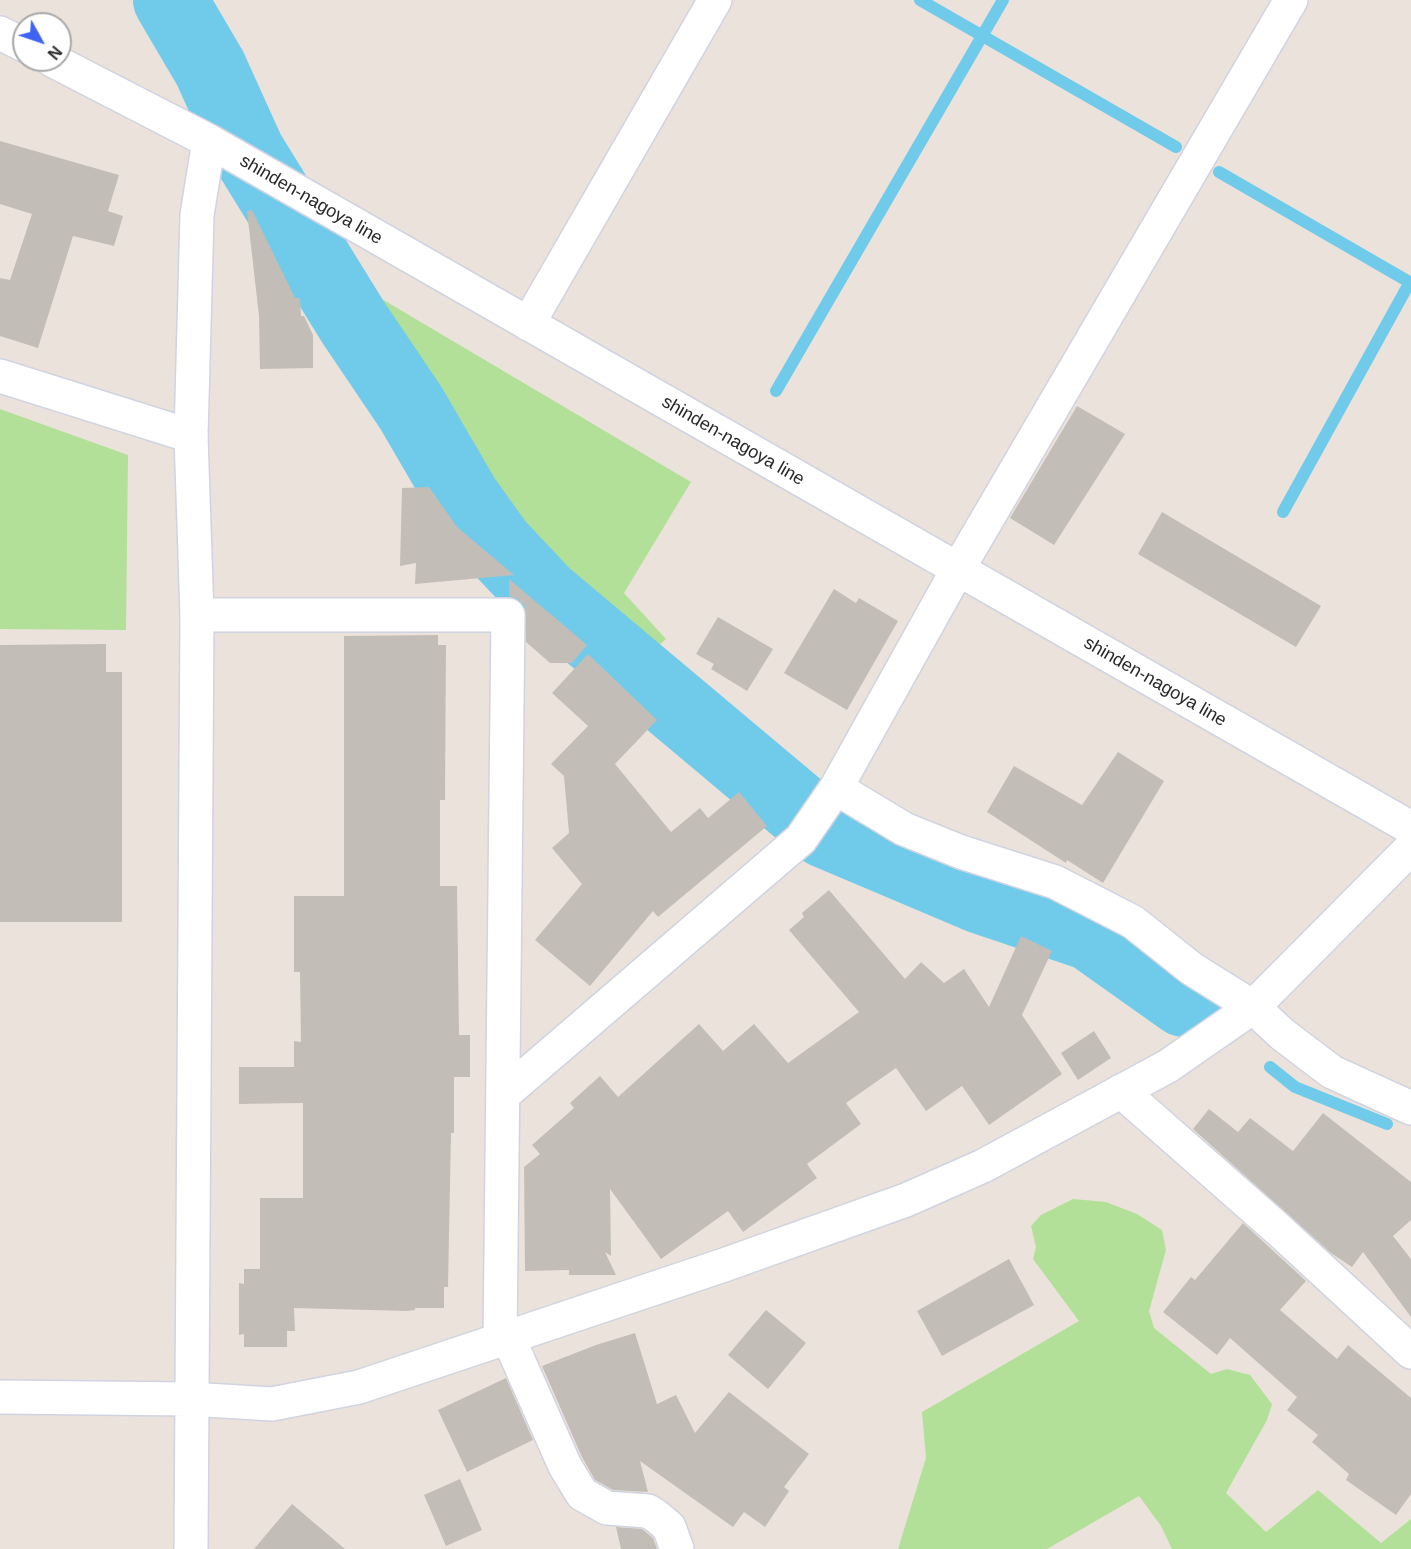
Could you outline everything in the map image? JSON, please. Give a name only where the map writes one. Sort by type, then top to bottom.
[{"type":"street","points":[[528,324],[715,0]]},
{"type":"street","points":[[503,1095],[801,839],[832,793],[958,569],[1291,0]]},
{"type":"street","name":"shinden-nagoya line","points":[[72,70],[216,145],[1411,828]]},
{"type":"street","points":[[191,1549],[190,1399],[197,615],[191,436],[197,214],[216,145]]},
{"type":"street","points":[[0,376],[191,436]]},
{"type":"street","points":[[197,615],[508,615],[503,1095],[504,1339],[565,1466],[582,1494],[607,1508],[648,1511],[669,1527],[678,1549]]},
{"type":"street","points":[[832,793],[904,829],[961,852],[1055,882],[1133,922],[1192,969],[1253,1007],[1282,1034],[1332,1072],[1411,1108]]},
{"type":"street","points":[[0,1397],[190,1399],[272,1404],[359,1388],[906,1200],[983,1166],[1168,1066],[1253,1007],[1411,848]]},
{"type":"street","points":[[1121,1091],[1279,1230],[1411,1352]]},
{"type":"green space","points":[[365,289],[691,482],[624,593],[666,639],[647,656],[603,614],[522,546],[489,501],[367,308]]},
{"type":"green space","points":[[0,409],[128,455],[126,630],[0,629]]},
{"type":"green space","points":[[1073,1199],[1106,1202],[1137,1214],[1162,1230],[1166,1250],[1149,1311],[1154,1328],[1211,1374],[1227,1369],[1250,1375],[1272,1404],[1267,1420],[1226,1493],[1266,1532],[1318,1490],[1381,1543],[1411,1519],[1411,1549],[1172,1549],[1161,1526],[1139,1496],[1047,1549],[898,1549],[926,1458],[922,1412],[1079,1321],[1033,1259],[1036,1247],[1031,1226],[1041,1215]]},
{"type":"building","points":[[0,141],[119,175],[108,211],[123,216],[114,246],[73,236],[38,348],[0,336],[0,278],[10,280],[32,214],[0,204]]},
{"type":"building","points":[[252,210],[295,298],[300,298],[301,316],[304,316],[313,335],[313,368],[260,369],[259,316],[247,211]]},
{"type":"building","points":[[1077,406],[1125,434],[1054,545],[1010,518]]},
{"type":"building","points":[[429,487],[457,527],[514,575],[415,584],[416,563],[400,566],[402,488]]},
{"type":"building","points":[[1162,512],[1321,606],[1296,647],[1138,554]]},
{"type":"building","points":[[509,579],[587,645],[572,663],[550,663],[526,642],[525,606],[518,599],[509,596]]},
{"type":"building","points":[[834,589],[856,603],[859,598],[898,621],[847,710],[784,673]]},
{"type":"building","points":[[718,617],[773,649],[747,691],[711,669],[714,664],[696,654]]},
{"type":"building","points":[[438,635],[438,645],[446,645],[445,800],[440,800],[440,886],[457,886],[459,1035],[470,1035],[470,1077],[454,1077],[448,1287],[444,1287],[444,1308],[415,1308],[415,1310],[406,1311],[294,1308],[295,1331],[287,1331],[287,1347],[244,1347],[244,1334],[239,1335],[239,1283],[244,1284],[244,1269],[260,1269],[260,1198],[303,1198],[303,1103],[239,1104],[239,1067],[294,1067],[294,1041],[301,1042],[300,972],[294,972],[294,896],[344,896],[344,636]]},
{"type":"building","points":[[106,644],[106,672],[122,672],[122,922],[0,922],[0,645]]},
{"type":"building","points":[[588,654],[657,720],[615,764],[671,832],[700,808],[708,818],[739,792],[767,826],[658,917],[653,911],[590,986],[535,940],[582,884],[552,848],[569,833],[564,776],[551,764],[588,726],[552,693]]},
{"type":"building","points":[[1118,752],[1164,781],[1103,883],[1067,860],[1066,863],[987,812],[1014,766],[1082,805]]},
{"type":"building","points":[[829,890],[905,979],[921,962],[944,983],[964,969],[989,1007],[1021,936],[1052,951],[1022,1015],[1062,1074],[989,1125],[962,1086],[926,1111],[896,1068],[846,1103],[861,1124],[807,1164],[817,1178],[743,1232],[728,1211],[661,1259],[610,1189],[611,1256],[605,1252],[616,1275],[569,1275],[569,1270],[525,1271],[524,1167],[540,1154],[532,1145],[574,1108],[570,1103],[600,1076],[618,1097],[699,1024],[723,1051],[754,1024],[788,1063],[859,1012],[789,930],[804,917],[802,913]]},
{"type":"building","points":[[1094,1031],[1111,1058],[1078,1080],[1061,1053]]},
{"type":"building","points":[[1209,1109],[1238,1132],[1250,1118],[1293,1151],[1323,1113],[1411,1182],[1411,1220],[1393,1236],[1411,1259],[1411,1317],[1363,1252],[1352,1267],[1331,1253],[1193,1129]]},
{"type":"building","points":[[1243,1223],[1306,1281],[1280,1310],[1337,1359],[1348,1345],[1411,1398],[1411,1494],[1396,1515],[1346,1480],[1349,1474],[1312,1442],[1318,1435],[1287,1410],[1297,1397],[1230,1338],[1217,1355],[1163,1312],[1191,1277],[1195,1280]]},
{"type":"building","points":[[1009,1259],[1034,1305],[942,1356],[917,1311]]},
{"type":"building","points":[[766,1310],[806,1343],[768,1389],[728,1355]]},
{"type":"building","points":[[635,1333],[657,1404],[676,1395],[695,1433],[729,1392],[809,1454],[784,1487],[789,1491],[765,1527],[744,1512],[733,1527],[640,1461],[648,1492],[613,1490],[595,1480],[582,1457],[542,1366]]},
{"type":"building","points":[[506,1378],[533,1440],[467,1472],[438,1410]]},
{"type":"building","points":[[460,1479],[482,1530],[446,1546],[424,1495]]},
{"type":"building","points":[[292,1504],[345,1549],[254,1549]]},
{"type":"building","points":[[616,1527],[642,1529],[653,1538],[657,1549],[621,1549]]},
{"type":"waterway","points":[[170,0],[210,68],[248,152],[353,322],[411,408],[464,499],[497,545],[544,595],[825,831],[981,897],[1091,934],[1184,1000]]},
{"type":"waterway","points":[[920,0],[1176,147]]},
{"type":"waterway","points":[[776,391],[1003,0]]},
{"type":"waterway","points":[[1219,172],[1411,283]]},
{"type":"waterway","points":[[1283,512],[1410,282]]},
{"type":"waterway","points":[[1270,1067],[1295,1087],[1387,1124]]}]
